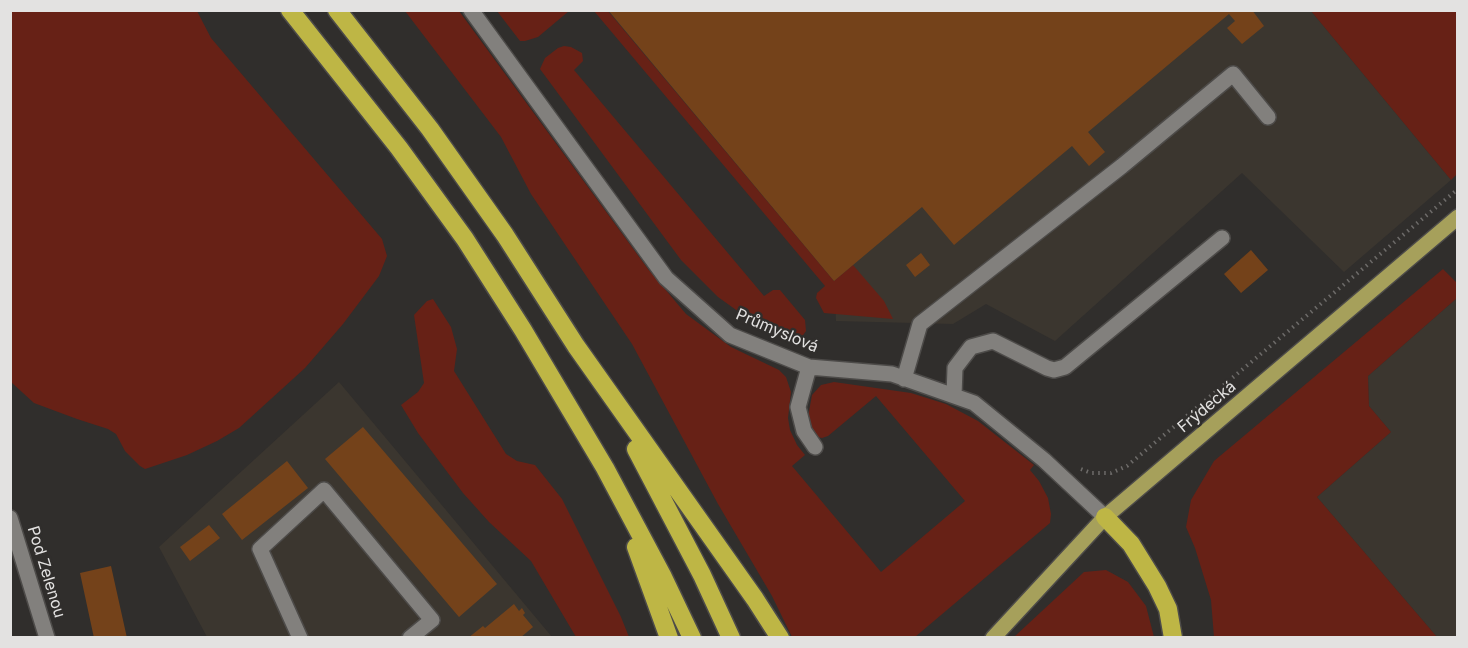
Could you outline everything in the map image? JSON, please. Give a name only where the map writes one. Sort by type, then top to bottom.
[{"type":"highway","points":[[290,10],[359,94],[465,240],[523,330],[604,468],[663,577],[692,638]]},
{"type":"highway","points":[[337,10],[430,129],[505,235],[576,346],[642,459],[702,575],[731,638]]},
{"type":"highway","points":[[576,346],[755,599],[780,638]]},
{"type":"highway","points":[[604,468],[669,638]]},
{"type":"highway","points":[[1105,517],[1131,544],[1157,586],[1168,609],[1173,638]]},
{"type":"main road","name":"Frýdecká","points":[[993,638],[1105,517],[1458,217]]},
{"type":"street","name":"Průmyslová","points":[[471,10],[666,278],[730,334],[808,367],[892,374],[974,403],[1060,474],[1105,517]]},
{"type":"street","points":[[904,379],[920,324],[1122,166],[1233,74],[1268,117]]},
{"type":"street","points":[[954,396],[955,368],[971,347],[993,341],[1047,368],[1054,370],[1065,367],[1222,238]]},
{"type":"street","points":[[808,367],[798,407],[804,431],[815,447]]},
{"type":"street","points":[[300,638],[260,549],[324,490],[432,620],[410,638]]},
{"type":"street","name":"Pod Zelenou","points":[[10,518],[47,638]]},
{"type":"path","points":[[1060,474],[1071,464],[1091,473],[1111,473],[1127,466],[1458,189]]},
{"type":"shaded area","points":[[11,10],[197,11],[211,38],[382,239],[387,256],[379,276],[343,324],[305,368],[239,428],[187,455],[145,469],[125,451],[116,434],[108,429],[34,403],[11,382]]},
{"type":"shaded area","points":[[405,11],[459,11],[648,269],[686,314],[731,347],[779,370],[786,377],[791,392],[788,418],[790,430],[805,455],[792,466],[881,572],[965,501],[876,396],[828,436],[817,437],[811,430],[808,417],[812,395],[821,385],[834,382],[911,393],[946,404],[978,421],[1034,465],[1030,470],[1048,498],[1050,523],[915,637],[792,637],[772,596],[718,504],[632,344],[531,194],[501,137]]},
{"type":"shaded area","points":[[497,11],[569,11],[538,37],[520,41]]},
{"type":"shaded area","points":[[594,11],[608,11],[834,281],[853,265],[884,301],[893,319],[824,313],[816,298],[817,293],[825,286]]},
{"type":"shaded area","points":[[608,11],[1311,11],[1451,180],[1344,272],[1242,173],[1055,341],[986,304],[953,324],[836,321],[834,281]]},
{"type":"shaded area","points":[[1311,11],[1457,11],[1457,174],[1451,180]]},
{"type":"shaded area","points":[[564,46],[582,53],[583,61],[574,70],[764,296],[773,290],[780,290],[805,320],[806,331],[799,341],[761,325],[739,312],[718,297],[681,260],[540,69],[545,58]]},
{"type":"shaded area","points":[[1443,269],[1457,283],[1457,298],[1368,376],[1369,406],[1391,432],[1317,497],[1437,637],[1214,637],[1211,600],[1186,527],[1191,500],[1214,461]]},
{"type":"shaded area","points":[[1457,298],[1457,637],[1437,637],[1317,497],[1391,432],[1369,406],[1368,376]]},
{"type":"shaded area","points":[[433,299],[451,327],[457,349],[454,371],[506,454],[517,461],[535,465],[562,499],[629,637],[576,637],[531,561],[489,522],[463,493],[418,433],[401,405],[418,392],[424,383],[414,315],[427,301]]},
{"type":"shaded area","points":[[339,382],[552,637],[207,637],[159,547]]},
{"type":"shaded area","points":[[1106,570],[1128,582],[1146,606],[1154,637],[1014,637],[1084,572]]},
{"type":"building","points":[[608,10],[1252,10],[1264,26],[1242,44],[1227,28],[1235,21],[1229,14],[1088,132],[1105,152],[1089,166],[1072,146],[954,245],[922,207],[834,281]]},
{"type":"building","points":[[1251,250],[1268,270],[1241,293],[1224,274]]},
{"type":"building","points":[[921,253],[930,265],[915,277],[906,265]]},
{"type":"building","points":[[363,427],[497,584],[459,617],[325,459]]},
{"type":"building","points":[[287,461],[308,488],[242,540],[222,514]]},
{"type":"building","points":[[209,525],[220,538],[190,561],[180,547]]},
{"type":"building","points":[[111,566],[127,638],[94,638],[80,573]]},
{"type":"building","points":[[514,604],[519,611],[522,608],[525,613],[523,615],[533,627],[520,638],[468,638],[483,626],[485,628]]}]
